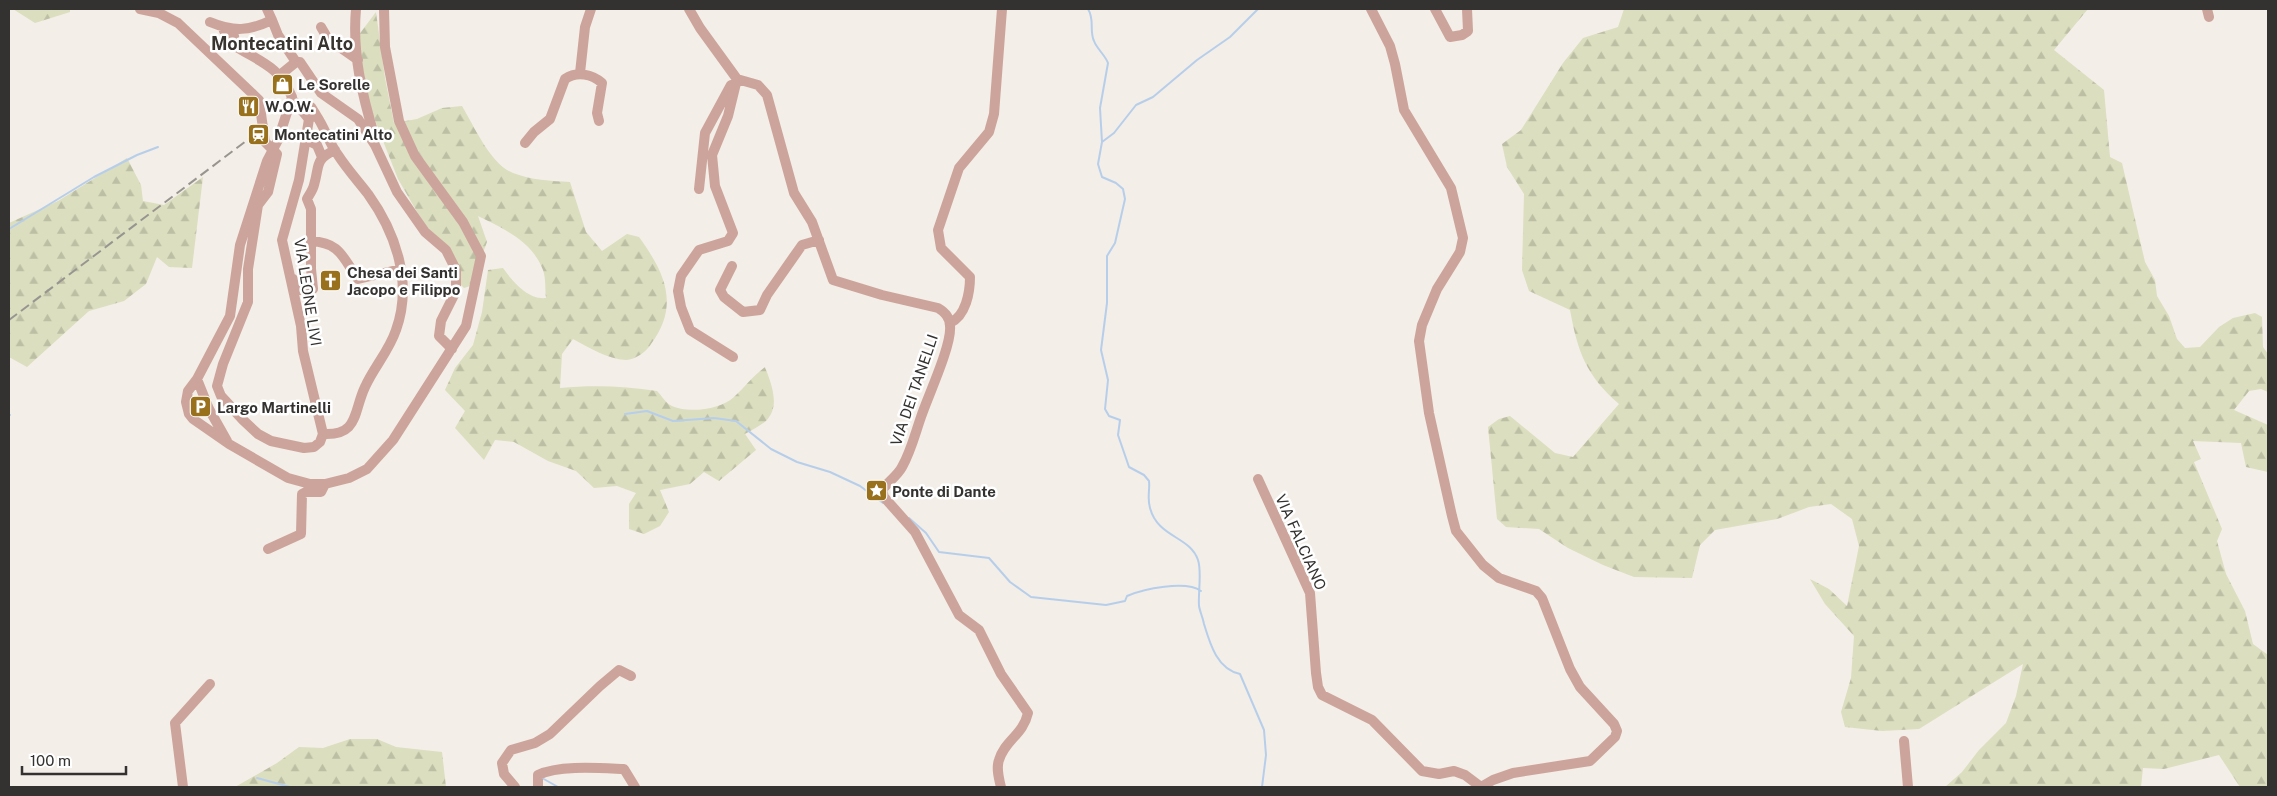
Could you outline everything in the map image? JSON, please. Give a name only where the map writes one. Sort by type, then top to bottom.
[{"type":"street","points":[[140,9],[159,13],[178,23],[259,100],[266,142],[271,150],[276,152],[276,159],[268,192],[258,205],[248,270],[248,302],[223,364],[217,386],[221,396],[258,434],[271,441],[304,448],[314,447],[320,442],[324,434],[336,435],[348,430],[354,422],[365,386],[396,329],[403,302],[401,269],[393,238],[379,211],[311,116],[291,100]]},
{"type":"street","points":[[356,9],[354,36],[364,103],[376,139],[375,145]]},
{"type":"street","points":[[223,28],[224,31],[234,36],[235,46],[280,75],[292,97],[278,140],[271,150],[238,254],[230,316],[197,379],[186,394],[186,404],[189,414],[193,419],[229,444],[288,478],[310,484],[325,484],[349,478],[362,472],[375,462],[393,440],[466,326],[481,256],[463,222],[415,156],[399,121],[385,47],[384,9]]},
{"type":"street","points":[[580,73],[585,32],[591,9]]},
{"type":"street","points":[[689,9],[700,28],[735,77],[728,116],[712,155],[715,186],[733,233],[728,241],[699,250],[681,276],[678,291],[681,307],[690,330],[733,357]]},
{"type":"street","points":[[950,323],[963,309],[970,290],[970,277],[941,248],[939,224],[959,168],[990,132],[994,114],[1002,9]]},
{"type":"street","points":[[1371,9],[1390,46],[1404,110],[1451,188],[1461,226],[1463,246],[1437,289],[1422,326],[1419,340],[1429,413],[1456,531],[1483,565],[1499,578],[1536,591],[1542,598],[1570,669],[1580,687],[1614,724],[1617,731],[1615,737],[1590,761],[1513,773],[1493,780],[1481,787]]},
{"type":"street","points":[[1435,9],[1450,37],[1462,35],[1468,31],[1467,9]]},
{"type":"street","points":[[272,13],[278,34],[316,87],[321,93],[358,118],[375,145],[397,192],[424,232],[446,250],[456,270],[456,291],[438,329],[442,343],[452,349]]},
{"type":"street","points":[[210,22],[223,28],[246,30],[260,26],[272,13]]},
{"type":"street","points":[[321,27],[328,40],[358,60]]},
{"type":"street","points":[[280,75],[300,64]]},
{"type":"street","points":[[525,143],[534,132],[550,119],[566,79],[571,75],[580,73],[595,78],[602,83],[597,113],[599,121]]},
{"type":"street","points":[[699,190],[705,133],[735,77]]},
{"type":"street","name":"VIA DEI TANELLI","points":[[735,77],[758,85],[767,95],[794,193],[812,222],[833,280],[882,295],[938,308],[945,312],[950,323],[949,339],[920,419],[913,445],[901,470],[890,479],[882,490],[889,503],[915,532],[959,616],[979,630],[1001,674],[1028,713],[1025,725],[1005,748],[998,760],[1001,787]]},
{"type":"street","name":"VIA LEONE LIVI","points":[[311,116],[305,138],[300,180],[282,240],[301,326],[302,343],[324,434]]},
{"type":"street","points":[[305,138],[317,145],[322,157]]},
{"type":"street","points":[[300,290],[313,288],[311,209],[307,199],[314,184],[318,163],[322,157],[335,150]]},
{"type":"street","points":[[732,266],[720,290],[724,297],[743,312],[760,310],[766,295],[802,245],[818,240]]},
{"type":"street","points":[[311,241],[333,245],[339,250],[358,278],[401,269]]},
{"type":"street","points":[[289,271],[300,290],[298,293],[304,318],[302,343]]},
{"type":"street","points":[[197,379],[209,410],[229,444]]},
{"type":"street","name":"VIA FALCIANO","points":[[1258,479],[1310,594],[1316,673],[1318,687],[1322,694],[1372,720],[1422,771],[1439,774],[1454,771],[1465,775],[1481,787]]},
{"type":"street","points":[[268,549],[301,534],[302,494],[306,492],[321,492],[325,484]]},
{"type":"street","points":[[515,787],[504,774],[502,763],[511,750],[535,743],[550,734],[619,670],[631,676]]},
{"type":"street","points":[[183,787],[175,723],[210,684]]},
{"type":"street","points":[[1904,741],[1908,787]]},
{"type":"street","points":[[538,787],[538,775],[549,770],[609,768],[624,769],[635,787]]},
{"type":"green space","points":[[13,9],[70,9],[70,12],[35,23]]},
{"type":"green space","points":[[1624,9],[2088,9],[2054,50],[2104,90],[2110,157],[2122,163],[2145,262],[2155,280],[2157,296],[2169,316],[2177,339],[2185,348],[2200,347],[2219,327],[2233,318],[2255,313],[2262,317],[2263,347],[2268,354],[2268,392],[2261,389],[2249,391],[2234,410],[2268,425],[2268,472],[2246,467],[2241,443],[2193,441],[2201,459],[2194,462],[2222,529],[2217,541],[2226,574],[2245,611],[2253,644],[2268,655],[2268,787],[2240,787],[2219,755],[2164,769],[2143,768],[2141,787],[1945,787],[1962,772],[1979,750],[2006,723],[2016,696],[2023,664],[1919,729],[1882,731],[1845,727],[1841,712],[1851,678],[1854,636],[1825,604],[1810,579],[1829,589],[1847,606],[1859,546],[1852,519],[1831,504],[1809,507],[1777,519],[1715,530],[1700,545],[1692,578],[1634,577],[1568,548],[1539,529],[1506,527],[1497,519],[1488,427],[1499,419],[1510,416],[1555,453],[1573,457],[1619,404],[1599,383],[1585,362],[1576,339],[1570,310],[1529,291],[1522,270],[1524,194],[1507,167],[1502,144],[1521,130],[1563,63],[1583,38],[1618,27]]},
{"type":"green space","points":[[376,12],[385,78],[394,123],[417,119],[442,108],[462,106],[490,154],[505,169],[527,177],[548,181],[570,182],[586,232],[602,251],[627,234],[639,237],[656,263],[666,289],[667,302],[660,330],[649,347],[637,357],[626,360],[605,355],[573,339],[562,354],[560,388],[584,386],[657,391],[670,405],[677,408],[694,410],[712,408],[728,401],[765,367],[770,380],[774,402],[771,415],[766,421],[745,434],[756,450],[719,481],[704,472],[690,484],[660,490],[669,512],[660,526],[644,534],[629,529],[629,504],[636,493],[617,486],[594,488],[576,471],[548,461],[514,442],[495,440],[484,460],[455,428],[465,411],[445,390],[455,368],[473,345],[482,312],[488,270],[503,268],[522,289],[539,298],[546,298],[544,273],[532,251],[516,237],[478,216],[487,242],[470,286],[464,288],[460,284],[450,247],[427,229],[398,179],[367,100],[358,36]]},
{"type":"green space","points":[[127,158],[141,185],[143,201],[164,205],[203,177],[192,268],[169,267],[157,257],[146,284],[124,301],[89,311],[27,367],[9,357],[9,223],[58,201]]},
{"type":"green space","points":[[350,739],[377,739],[396,747],[442,752],[446,787],[235,787],[277,763],[299,747],[323,748]]},
{"type":"waterway","points":[[1088,9],[1094,41],[1108,63],[1100,108],[1102,142],[1098,164],[1102,177],[1116,183],[1123,189],[1125,199],[1115,243],[1107,256],[1107,303],[1101,350],[1108,380],[1105,409],[1109,416],[1120,420],[1118,435],[1129,467],[1144,475],[1149,481],[1149,504],[1154,518],[1167,531],[1188,546],[1198,560],[1200,570],[1199,606],[1209,640],[1220,661],[1232,671],[1240,674],[1264,730],[1266,755],[1262,787]]},
{"type":"waterway","points":[[1102,142],[1114,133],[1136,105],[1153,97],[1197,60],[1230,37],[1258,9]]},
{"type":"waterway","points":[[9,229],[94,177],[137,155],[158,147]]},
{"type":"waterway","points":[[625,414],[647,411],[673,421],[714,418],[736,421],[771,449],[797,462],[830,472],[860,486],[883,503]]},
{"type":"waterway","points":[[909,518],[926,533],[939,552],[989,558],[1010,582],[1031,597],[1106,605],[1125,601],[1127,596],[1153,588],[1185,586],[1201,591]]},
{"type":"waterway","points":[[257,778],[290,787]]},
{"type":"waterway","points":[[542,778],[558,787]]},
{"type":"railway","points":[[9,320],[254,135]]},
{"type":"place","name":"Le Sorelle","points":[[282,84]]},
{"type":"place","name":"W.O.W.","points":[[249,106]]},
{"type":"place","name":"Montecatini Alto","points":[[258,134]]},
{"type":"place","name":"Chesa dei Santi Jacopo e Filippo","points":[[331,281]]},
{"type":"place","name":"Largo Martinelli","points":[[201,407]]},
{"type":"place","name":"Ponte di Dante","points":[[876,491]]},
{"type":"district","name":"Montecatini Alto","points":[[282,43]]}]
